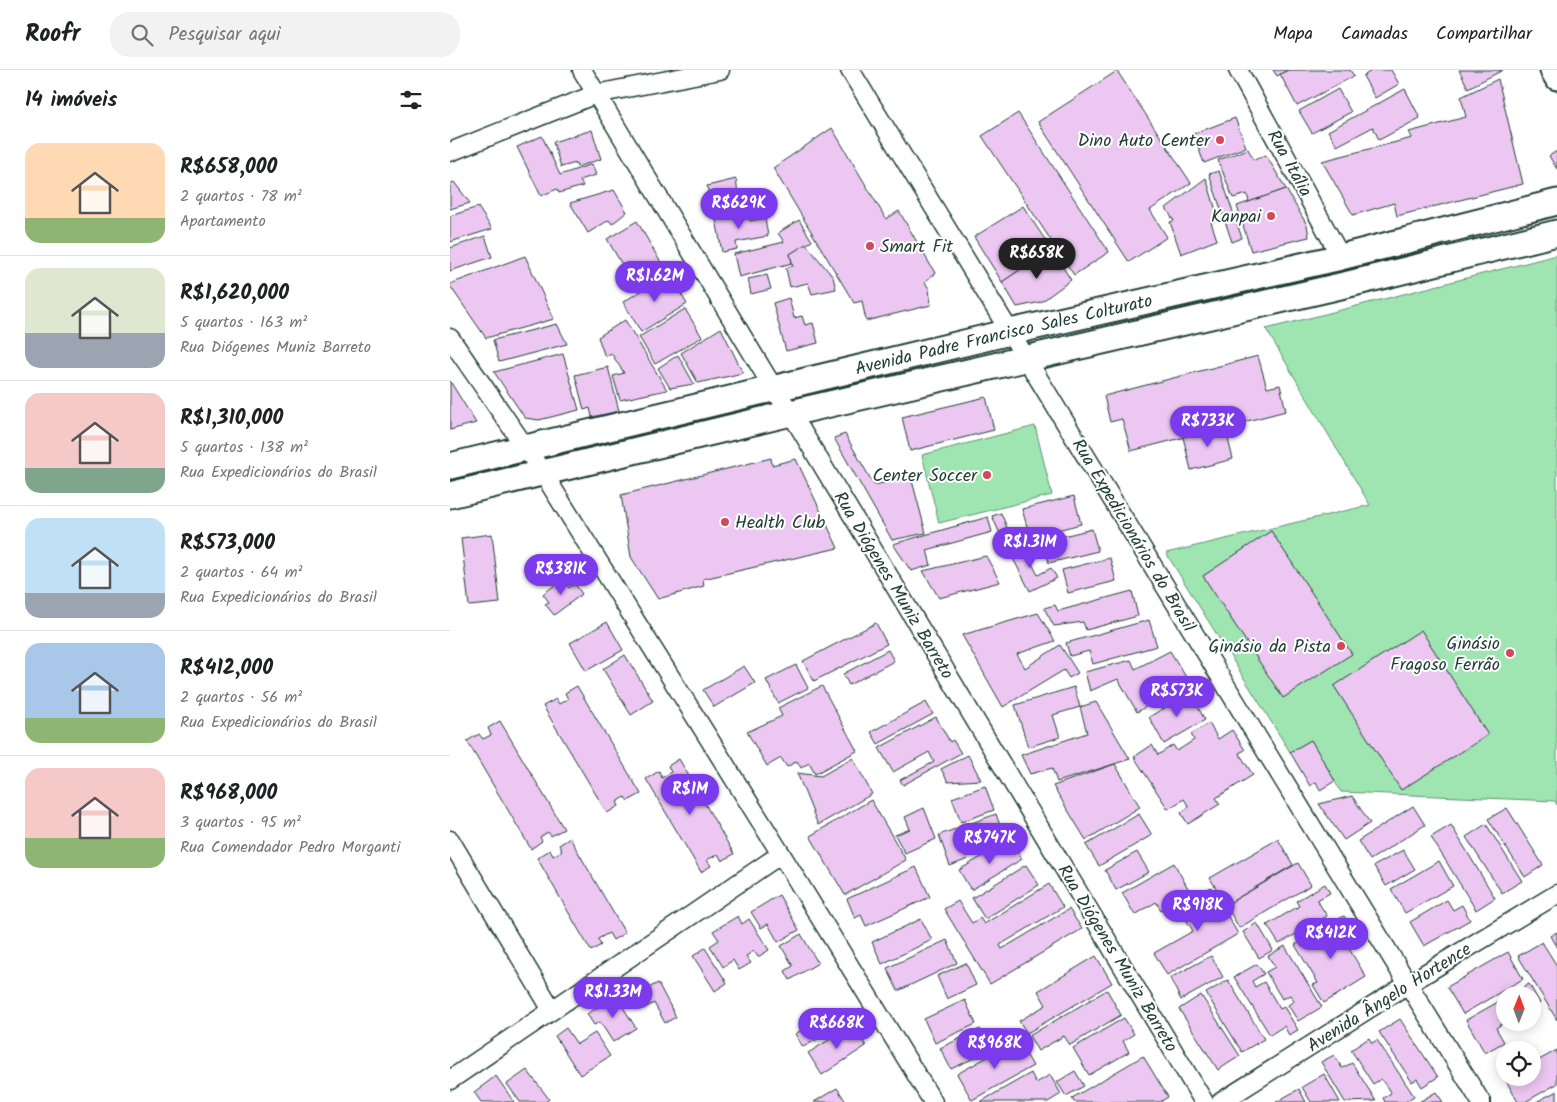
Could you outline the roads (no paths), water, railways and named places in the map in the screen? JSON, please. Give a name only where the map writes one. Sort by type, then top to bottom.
[{"type":"main road","points":[[1553,70],[1557,77]]},
{"type":"main road","name":"Avenida Padre Francisco Sales Colturato","points":[[450,466],[1010,332],[1341,257],[1557,202]]},
{"type":"main road","name":"Avenida Padre Francisco Sales Colturato","points":[[450,495],[791,413],[1349,284],[1557,232]]},
{"type":"main road","points":[[1341,257],[1349,284]]},
{"type":"street","name":"Rua Diógenes Muniz Barreto","points":[[582,70],[774,389],[791,413],[1204,1102]]},
{"type":"street","points":[[450,152],[596,94],[720,70]]},
{"type":"street","name":"Rua Expedicionários do Brasil","points":[[850,70],[1481,1102]]},
{"type":"street","name":"Rua Itália","points":[[1238,70],[1341,257]]},
{"type":"street","points":[[450,338],[543,473],[934,1102]]},
{"type":"street","points":[[450,840],[552,1010]]},
{"type":"street","points":[[450,1080],[781,854]]},
{"type":"street","name":"Avenida Ângelo Hortence","points":[[1221,1102],[1408,984],[1557,894]]},
{"type":"place","name":"Dino Auto Center","points":[[1220,140]]},
{"type":"place","name":"Kanpai","points":[[1271,216]]},
{"type":"place","name":"Smart Fit","points":[[870,246]]},
{"type":"place","name":"Center Soccer","points":[[987,475]]},
{"type":"place","name":"Health Club","points":[[725,522]]},
{"type":"place","name":"Ginásio da Pista","points":[[1341,646]]},
{"type":"place","name":"Ginásio Fragoso Ferrão","points":[[1510,653]]}]
